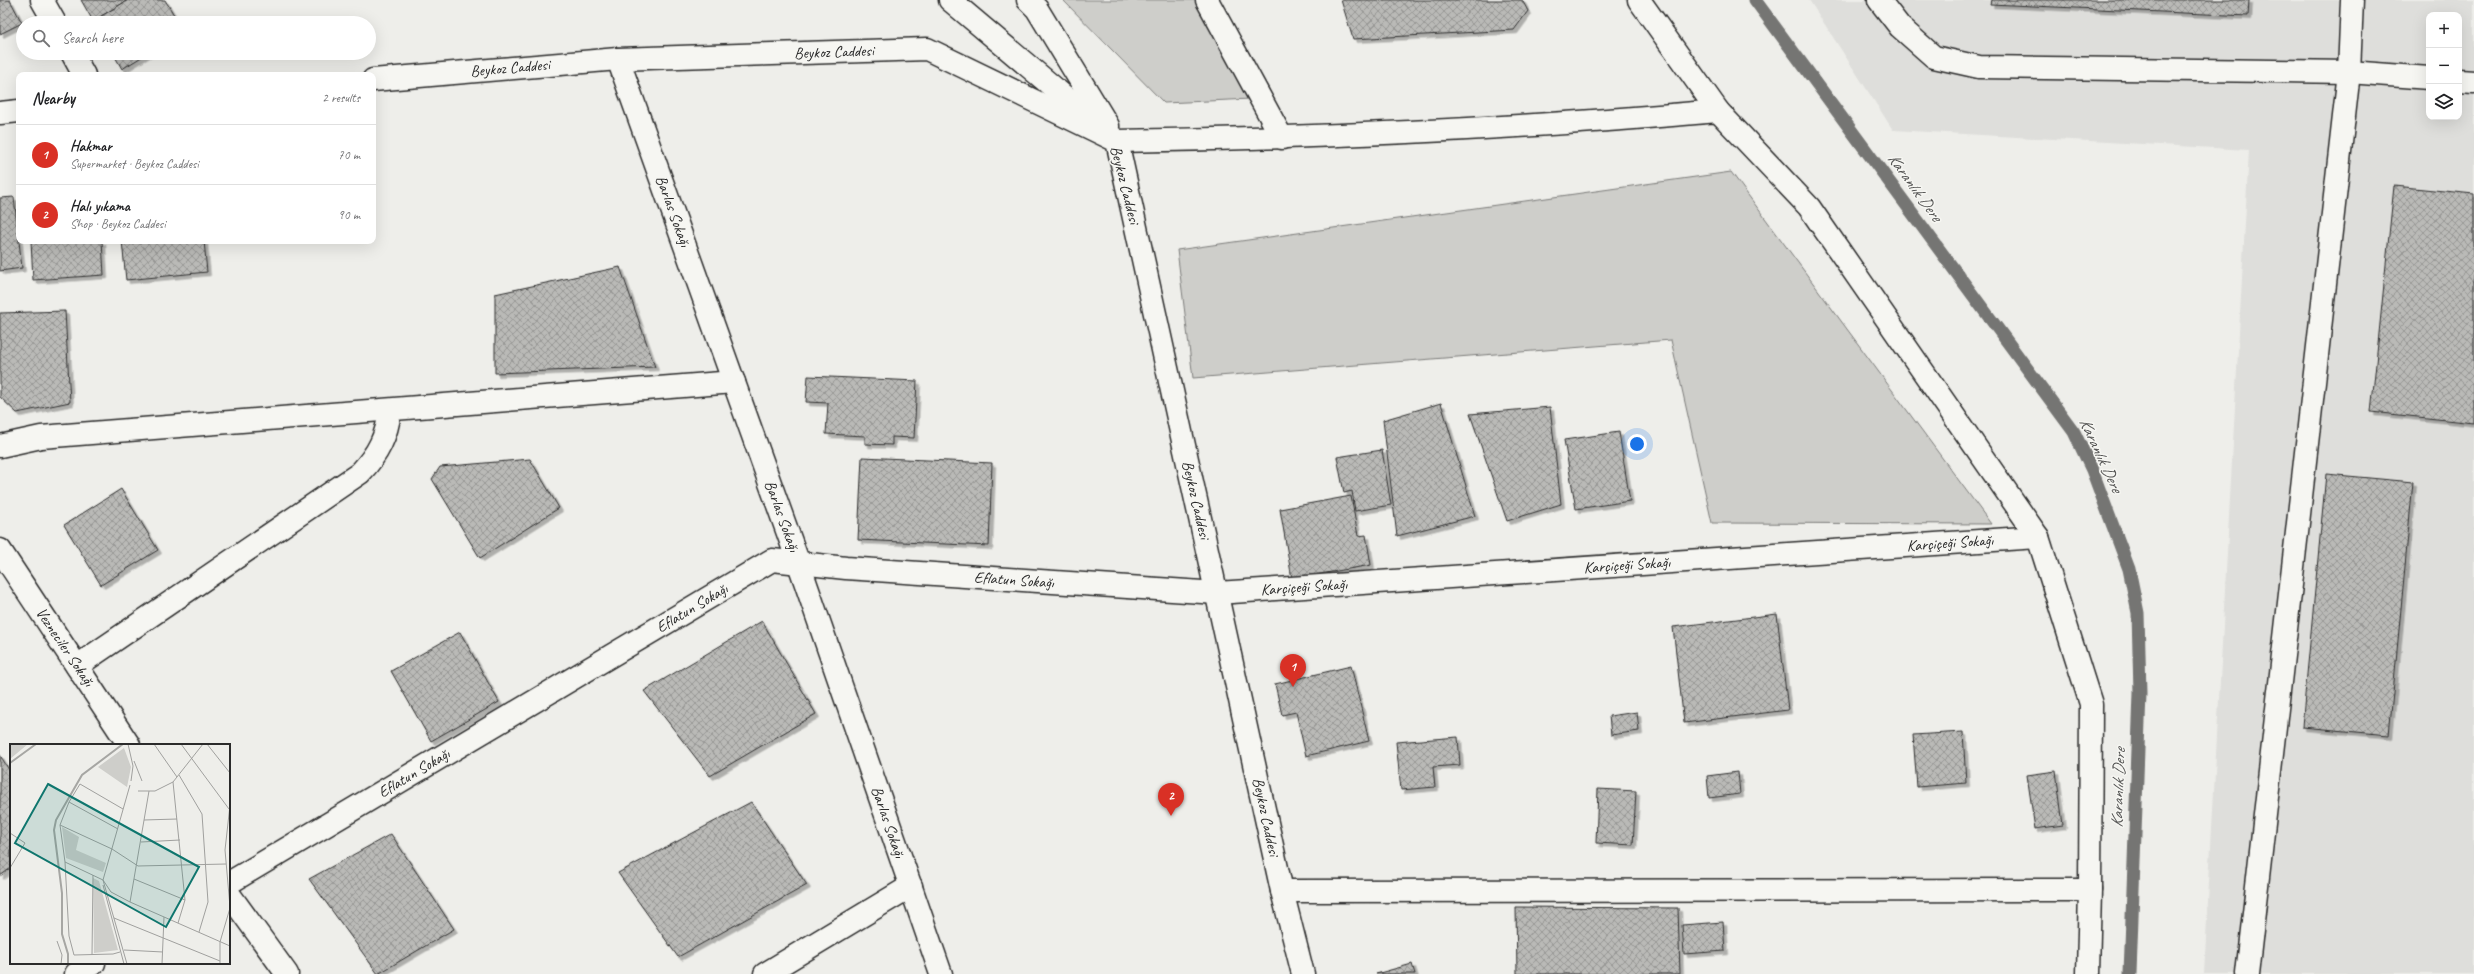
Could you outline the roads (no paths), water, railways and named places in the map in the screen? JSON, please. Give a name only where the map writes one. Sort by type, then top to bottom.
[{"type":"street","points":[[42,0],[51,16]]},
{"type":"street","points":[[950,0],[1117,141],[1282,138],[1587,123],[1718,111]]},
{"type":"street","points":[[1028,0],[1037,9],[1117,141]]},
{"type":"street","points":[[1207,0],[1282,138]]},
{"type":"street","points":[[1639,0],[1718,111],[1809,207],[2038,537],[2091,704],[2088,974]]},
{"type":"street","points":[[1879,0],[1900,27],[1934,57],[1979,67],[2349,72],[2426,78]]},
{"type":"street","points":[[2247,974],[2349,72],[2352,0]]},
{"type":"street","name":"Beykoz Caddesi","points":[[376,80],[618,59],[927,49],[1117,141],[1282,891],[1304,974]]},
{"type":"street","name":"Barlas Sokağı","points":[[618,59],[799,564],[941,974]]},
{"type":"street","points":[[76,60],[82,72]]},
{"type":"street","points":[[2462,81],[2474,82]]},
{"type":"street","points":[[0,113],[16,111]]},
{"type":"street","points":[[0,446],[41,437],[734,382]]},
{"type":"street","points":[[77,666],[360,473],[375,457],[385,438],[390,410]]},
{"type":"street","name":"Karçiçeği Sokağı","points":[[1217,593],[2038,537]]},
{"type":"street","name":"Vezneciler Sokağı","points":[[0,550],[128,744]]},
{"type":"street","name":"Eflatun Sokağı","points":[[230,882],[772,560],[799,564],[1217,593]]},
{"type":"street","points":[[765,974],[911,886]]},
{"type":"street","points":[[1282,891],[2090,890]]},
{"type":"street","points":[[230,895],[287,974]]},
{"type":"street","points":[[76,974],[92,964]]},
{"type":"waterway","name":"Karanlık Dere","points":[[1755,0],[2074,432],[2092,470],[2129,569],[2138,613],[2140,693],[2130,974]]},
{"type":"place","name":"Hakmar","points":[[1293,687]]},
{"type":"place","name":"Halı yıkama","points":[[1171,816]]}]
